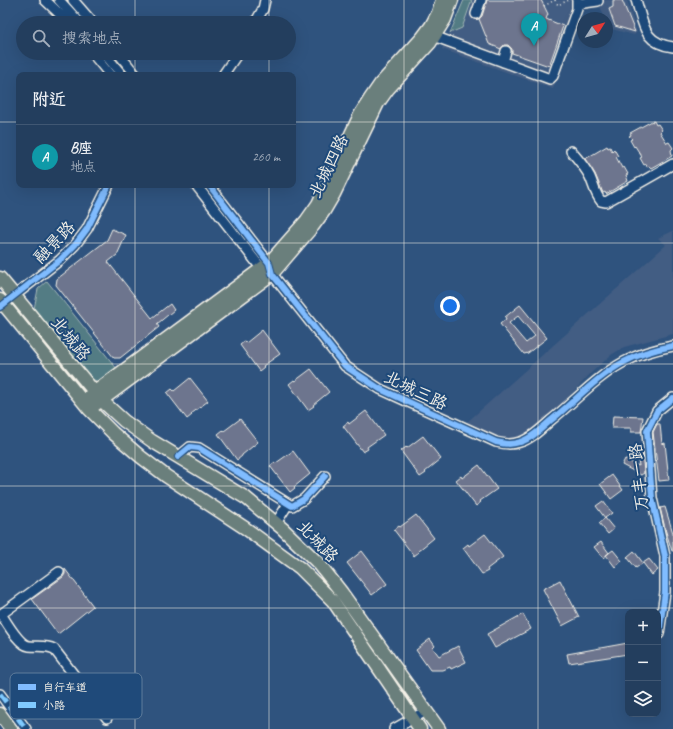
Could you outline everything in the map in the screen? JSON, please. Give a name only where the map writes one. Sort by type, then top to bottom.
[{"type":"main road","name":"北城四路","points":[[430,35],[442,0]]},
{"type":"main road","name":"北城四路","points":[[86,404],[267,268],[324,211],[334,194],[378,103],[430,35],[445,19],[452,0]]},
{"type":"main road","name":"北城路","points":[[0,278],[97,396],[124,421],[152,441],[246,498],[276,523],[320,565],[342,593],[439,729]]},
{"type":"main road","name":"北城路","points":[[1,304],[86,404],[113,433],[140,458],[245,528],[300,568],[333,601],[420,729]]},
{"type":"main road","points":[[0,714],[11,729]]},
{"type":"street","points":[[45,0],[62,16]]},
{"type":"street","points":[[59,0],[74,16]]},
{"type":"street","points":[[73,0],[87,16]]},
{"type":"street","points":[[258,16],[265,0]]},
{"type":"street","points":[[476,14],[481,0]]},
{"type":"street","points":[[636,0],[650,38],[662,46],[673,47]]},
{"type":"street","points":[[430,35],[550,79],[553,76],[562,41],[577,9],[575,1],[598,1]]},
{"type":"street","points":[[502,62],[506,51]]},
{"type":"street","points":[[98,60],[108,72]]},
{"type":"street","points":[[110,60],[120,72]]},
{"type":"street","points":[[124,60],[134,72]]},
{"type":"street","points":[[225,72],[233,60]]},
{"type":"street","points":[[571,151],[589,175],[596,196],[601,201],[606,202],[673,164]]},
{"type":"street","name":"融景路","points":[[1,304],[15,296],[60,260],[75,245],[87,229],[108,188]]},
{"type":"street","name":"北城三路","points":[[199,188],[267,268],[345,366],[380,389],[496,442],[508,444],[521,442],[537,432],[577,399],[591,385],[624,362],[654,350],[673,346]]},
{"type":"street","name":"北城三路","points":[[211,188],[267,268]]},
{"type":"street","name":"万丰一路","points":[[661,620],[665,592],[665,556],[652,498],[647,431],[657,411],[673,398]]},
{"type":"street","points":[[178,457],[190,447],[199,448],[292,506],[304,499],[325,476]]},
{"type":"street","points":[[276,523],[288,504]]},
{"type":"street","points":[[59,572],[0,614],[22,644],[27,646],[48,646],[54,649],[72,673]]},
{"type":"street","points":[[0,694],[10,707]]},
{"type":"street","points":[[394,729],[426,711]]},
{"type":"street","points":[[19,719],[26,729]]},
{"type":"path","points":[[544,6],[555,0],[558,5],[575,1]]},
{"type":"shaded area","points":[[464,0],[627,0],[637,32],[634,35],[613,29],[613,12],[602,12],[599,4],[582,7],[577,12],[577,16],[553,89],[442,49]]},
{"type":"shaded area","points":[[673,231],[673,334],[624,347],[611,355],[592,372],[547,420],[529,433],[517,438],[508,439],[466,423],[666,245],[658,238]]},
{"type":"green space","points":[[464,0],[472,0],[462,28],[450,33]]},
{"type":"green space","points":[[47,281],[117,369],[101,382],[90,379],[34,309],[38,289]]},
{"type":"building","points":[[487,0],[541,0],[548,14],[546,19],[563,26],[549,66],[512,53],[512,49],[508,45],[504,45],[501,49],[489,44],[479,19],[482,16]]},
{"type":"building","points":[[613,0],[622,0],[635,32],[615,26],[613,12],[610,12],[609,9],[613,7]]},
{"type":"building","points":[[654,121],[656,125],[658,124],[662,130],[660,132],[667,143],[669,142],[673,148],[671,150],[672,156],[651,168],[649,166],[647,167],[646,164],[644,165],[640,158],[642,157],[635,146],[634,147],[630,140],[632,139],[629,136],[631,135],[630,133]]},
{"type":"building","points":[[607,146],[608,148],[610,147],[612,151],[614,149],[618,156],[616,157],[622,168],[624,167],[628,174],[626,175],[628,181],[606,194],[605,192],[603,193],[595,174],[585,159]]},
{"type":"building","points":[[112,229],[126,235],[117,255],[108,262],[152,318],[170,304],[174,310],[157,324],[159,327],[120,358],[114,358],[56,285],[57,279],[107,240]]},
{"type":"building","points":[[520,305],[547,338],[528,353],[524,354],[500,324],[506,319],[505,317]],"holes":[[[518,316],[535,336],[526,343],[509,323]]]},
{"type":"building","points":[[262,330],[280,354],[263,366],[264,367],[259,371],[240,345],[245,341],[246,343]]},
{"type":"building","points":[[311,369],[329,392],[308,410],[289,384]]},
{"type":"building","points":[[190,378],[208,401],[187,419],[167,393],[172,389],[174,391]]},
{"type":"building","points":[[366,411],[384,435],[367,447],[368,449],[363,452],[343,426],[348,422],[349,424]]},
{"type":"building","points":[[613,416],[643,417],[641,432],[631,432],[631,428],[612,428]]},
{"type":"building","points":[[240,419],[258,442],[237,460],[218,434]]},
{"type":"building","points":[[657,424],[660,424],[662,444],[665,443],[669,480],[659,481],[653,432]]},
{"type":"building","points":[[423,436],[441,459],[420,477],[401,451]]},
{"type":"building","points":[[293,451],[310,474],[290,492],[270,466]]},
{"type":"building","points":[[642,451],[644,473],[641,475],[622,465],[625,459],[639,466],[637,452]]},
{"type":"building","points":[[479,465],[497,489],[480,501],[481,502],[476,506],[456,480],[461,476],[462,478]]},
{"type":"building","points":[[612,475],[623,490],[611,499],[600,484]]},
{"type":"building","points":[[603,501],[612,513],[605,518],[596,506]]},
{"type":"building","points":[[665,507],[673,533],[673,551],[666,532],[660,508]]},
{"type":"building","points":[[416,515],[434,538],[414,556],[394,530]]},
{"type":"building","points":[[605,518],[614,529],[608,534],[599,523]]},
{"type":"building","points":[[485,534],[503,557],[487,569],[488,571],[482,574],[463,548],[468,544],[469,546]]},
{"type":"building","points":[[601,542],[609,553],[603,558],[594,547]]},
{"type":"building","points":[[613,550],[622,561],[615,567],[606,555]]},
{"type":"building","points":[[362,551],[387,584],[372,595],[347,563]]},
{"type":"building","points":[[634,551],[643,563],[636,568],[627,557]]},
{"type":"building","points":[[649,559],[658,570],[652,575],[643,563]]},
{"type":"building","points":[[65,569],[93,606],[58,634],[32,599],[63,577],[65,574]]},
{"type":"building","points":[[560,580],[579,617],[562,626],[543,589]]},
{"type":"building","points":[[523,614],[531,629],[495,648],[487,634]]},
{"type":"building","points":[[430,639],[435,646],[433,648],[439,656],[458,646],[466,662],[451,669],[450,667],[443,670],[430,670],[416,650]]},
{"type":"building","points":[[625,644],[625,654],[569,663],[567,654]]},
{"type":"marked path","points":[[0,694],[10,707]]},
{"type":"marked path","points":[[19,719],[26,729]]},
{"type":"cycle path","points":[[0,307],[60,260],[75,245],[87,229],[108,188]]},
{"type":"cycle path","points":[[211,188],[269,263],[272,274],[345,366],[380,389],[496,442],[514,444],[528,439],[595,382],[614,368],[642,354],[673,346]]},
{"type":"cycle path","points":[[661,620],[665,592],[665,556],[652,498],[647,431],[657,411],[673,398]]},
{"type":"cycle path","points":[[178,457],[190,447],[199,448],[292,506],[304,499],[325,476]]},
{"type":"place","name":"B座","points":[[534,46]]}]
